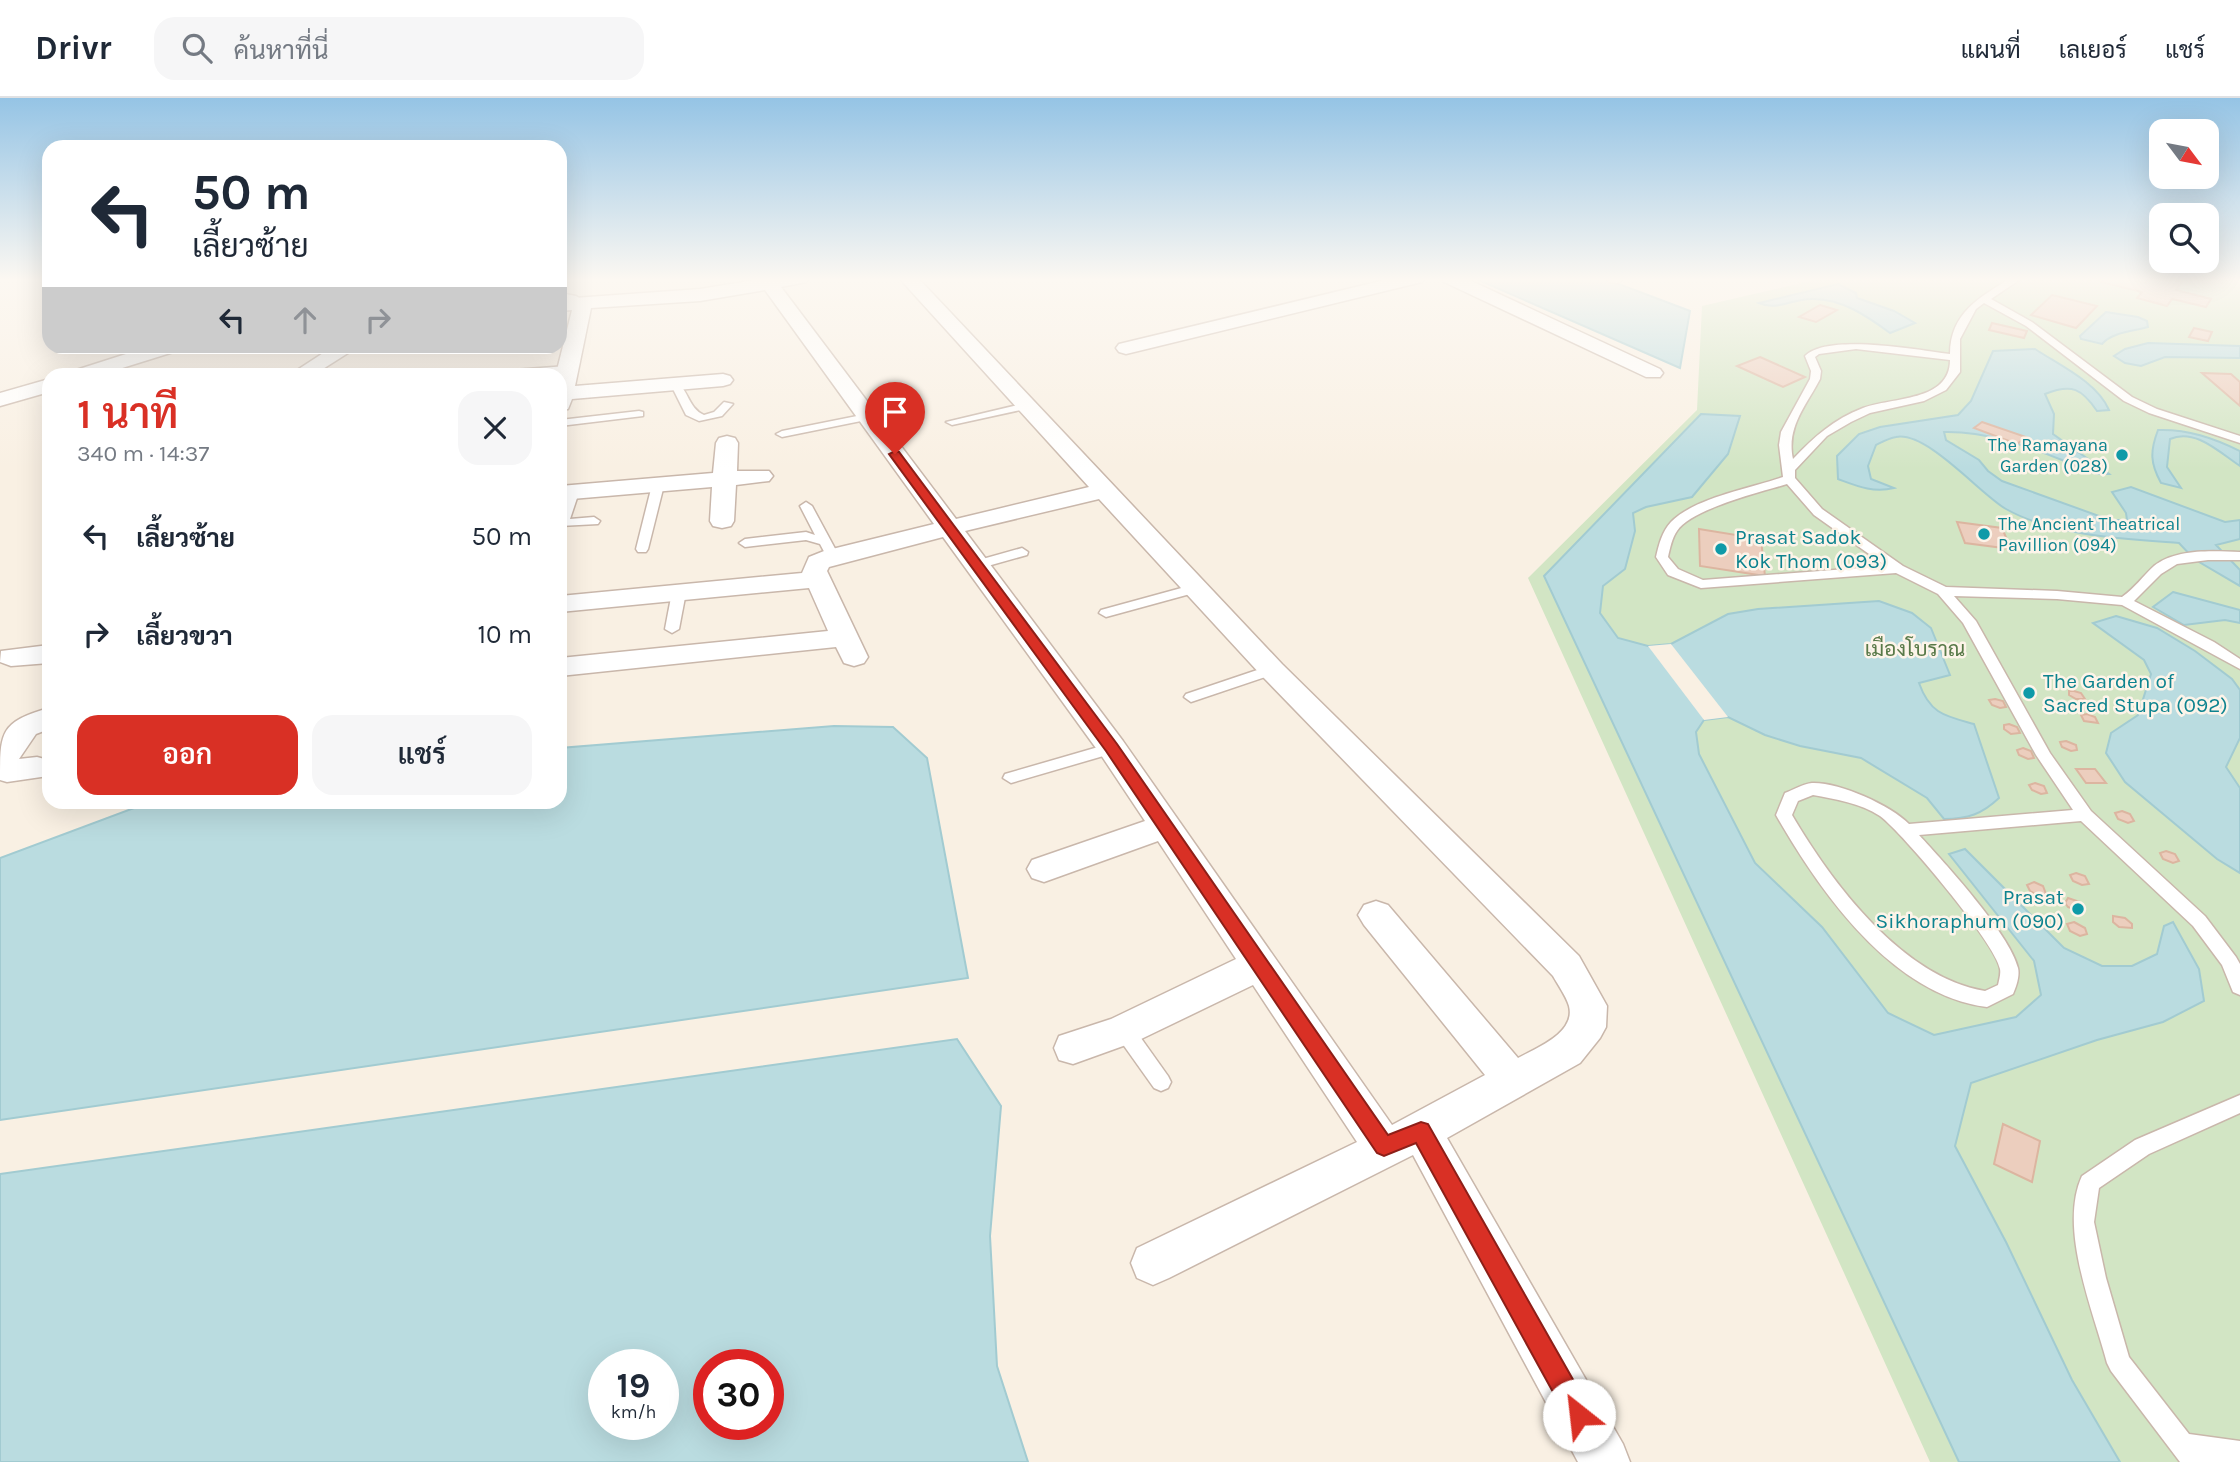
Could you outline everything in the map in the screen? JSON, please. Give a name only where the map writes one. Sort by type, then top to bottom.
[{"type":"street","points":[[567,369],[574,342]]},
{"type":"street","points":[[812,342],[1111,748],[1163,827],[1261,964],[1403,1139],[1605,1462]]},
{"type":"street","points":[[967,342],[1272,670],[1566,966],[1580,987],[1588,1006],[1587,1027],[1566,1051],[1403,1139],[1153,1263]]},
{"type":"street","points":[[1126,348],[1152,342]]},
{"type":"street","points":[[1586,342],[1653,373]]},
{"type":"street","points":[[102,368],[147,354]]},
{"type":"street","points":[[311,368],[335,354]]},
{"type":"street","points":[[567,397],[723,380]]},
{"type":"street","points":[[0,400],[42,387]]},
{"type":"street","points":[[722,521],[727,443]]},
{"type":"street","points":[[567,493],[761,476]]},
{"type":"street","points":[[567,667],[849,648],[818,579],[815,566],[833,556],[951,530],[1105,490]]},
{"type":"street","points":[[567,603],[818,579]]},
{"type":"street","points":[[11,657],[42,655]]},
{"type":"street","points":[[37,768],[7,771],[1,768],[1,762],[25,727],[41,720]]},
{"type":"street","points":[[1044,869],[1163,827]]},
{"type":"street","points":[[1377,915],[1512,1079]]},
{"type":"street","points":[[1073,1048],[1124,1030],[1261,964]]},
{"type":"lane","points":[[1898,569],[1701,584],[1673,572],[1662,557],[1666,537],[1678,522],[1790,474],[1823,434],[1867,410],[1920,398],[1942,388],[1955,372],[1955,342]]},
{"type":"lane","points":[[2052,342],[2128,399],[2153,411],[2240,440]]},
{"type":"lane","points":[[1954,357],[1856,346],[1816,351],[1810,356],[1816,371],[1815,379],[1788,424],[1785,444],[1790,474],[1818,512],[1898,569],[1943,591],[1999,595],[2077,594],[2125,601],[2209,645],[2240,665]]},
{"type":"lane","points":[[676,385],[690,413],[703,419],[718,414],[728,404]]},
{"type":"lane","points":[[952,422],[1026,406]]},
{"type":"lane","points":[[567,422],[639,414]]},
{"type":"lane","points":[[782,434],[867,417]]},
{"type":"lane","points":[[642,549],[658,485]]},
{"type":"lane","points":[[745,544],[806,536],[825,541],[806,506],[833,556]]},
{"type":"lane","points":[[567,523],[594,521]]},
{"type":"lane","points":[[977,565],[1022,552]]},
{"type":"lane","points":[[2125,601],[2143,590],[2158,569],[2177,558],[2240,556]]},
{"type":"lane","points":[[1106,613],[1196,588]]},
{"type":"lane","points":[[1943,591],[1969,621],[2044,755],[2085,815],[2199,921],[2230,962],[2240,987]]},
{"type":"lane","points":[[672,629],[679,592]]},
{"type":"lane","points":[[1191,697],[1272,670]]},
{"type":"lane","points":[[1011,778],[1111,748]]},
{"type":"lane","points":[[1907,830],[1991,935],[2009,967],[2006,989],[1988,999],[1957,993],[1923,977],[1891,951],[1836,890],[1798,841],[1784,815],[1791,797],[1812,789],[1848,796],[1886,812],[1907,830],[2085,815]]},
{"type":"lane","points":[[1124,1030],[1161,1082]]},
{"type":"lane","points":[[2240,1104],[2142,1147],[2089,1183],[2083,1222],[2095,1278],[2119,1363],[2188,1454],[2240,1453]]},
{"type":"green space","name":"เมืองโบราณ","points":[[1700,342],[2240,342],[2240,1462],[1930,1462],[1528,578],[1697,410]]},
{"type":"water","points":[[1620,342],[1685,342],[1680,368]]},
{"type":"water","points":[[2148,343],[2240,346],[2240,358],[2165,357],[2141,366],[2125,363],[2114,356],[2125,349]]},
{"type":"water","points":[[2035,349],[2087,383],[2109,410],[2097,411],[2076,390],[2062,389],[2045,394],[2054,414],[2053,434],[2109,474],[2090,472],[2033,449],[1989,436],[1944,432],[1946,440],[1979,460],[2002,481],[2110,520],[2127,520],[2126,513],[2112,492],[2131,487],[2225,522],[2240,520],[2240,539],[2216,545],[2240,570],[2240,586],[2194,559],[2179,543],[2090,535],[2025,518],[1995,501],[1938,453],[1909,438],[1896,437],[1876,445],[1868,466],[1871,479],[1894,488],[1872,489],[1838,479],[1837,456],[1859,434],[1880,427],[1958,415],[1971,401],[1993,351]]},
{"type":"water","points":[[1701,414],[1740,416],[1728,454],[1692,497],[1646,507],[1633,513],[1635,531],[1625,569],[1603,586],[1600,613],[1618,638],[1648,646],[1671,644],[1728,614],[1758,609],[1879,601],[1912,613],[1931,628],[1950,675],[1919,683],[1923,693],[1940,712],[1974,724],[1999,798],[1974,814],[1944,819],[1927,798],[1861,758],[1800,746],[1765,735],[1728,717],[1704,720],[1696,732],[1699,754],[1755,863],[1822,927],[1888,1013],[1934,1035],[2016,1017],[2041,995],[2034,961],[1949,854],[1965,849],[2064,948],[2102,966],[2132,966],[2157,954],[2164,926],[2173,922],[2199,969],[2204,1001],[2163,1022],[2097,1040],[1971,1083],[1955,1146],[2006,1242],[2072,1380],[2120,1462],[1959,1462],[1544,576]]},
{"type":"water","points":[[2158,430],[2190,433],[2230,446],[2240,451],[2240,466],[2198,439],[2179,436],[2170,439],[2167,467],[2181,488],[2161,483],[2152,457]]},
{"type":"water","points":[[2173,592],[2240,610],[2240,623],[2225,620],[2184,625],[2153,607]]},
{"type":"water","points":[[2116,616],[2157,628],[2195,651],[2232,679],[2240,690],[2240,738],[2226,767],[2240,788],[2240,873],[2217,859],[2125,782],[2106,753],[2111,733],[2138,715],[2151,674],[2144,660],[2093,623]]},
{"type":"water","points":[[834,726],[893,727],[927,758],[968,978],[0,1120],[0,858],[131,809],[567,809],[567,747]]},
{"type":"water","points":[[957,1039],[1001,1106],[990,1236],[997,1366],[1028,1462],[0,1462],[0,1174]]},
{"type":"pier","points":[[1671,644],[1728,717],[1704,720],[1648,646]]},
{"type":"building","points":[[1760,357],[1805,377],[1783,387],[1737,366]]},
{"type":"building","points":[[2202,373],[2231,374],[2240,382],[2240,406]]},
{"type":"building","points":[[1982,422],[2026,437],[2017,444],[1974,428]]},
{"type":"building","points":[[1957,522],[2002,528],[2011,549],[1965,543]]},
{"type":"building","points":[[1699,529],[1761,539],[1765,576],[1700,566]]},
{"type":"building","points":[[2069,691],[2081,693],[2085,699],[2076,699],[2069,695]]},
{"type":"building","points":[[1989,700],[2003,701],[2006,707],[1992,705]]},
{"type":"building","points":[[2081,715],[2095,717],[2098,723],[2084,721]]},
{"type":"building","points":[[2004,725],[2017,727],[2020,733],[2011,734],[2004,729]]},
{"type":"building","points":[[2060,742],[2076,745],[2077,750],[2071,751],[2062,747]]},
{"type":"building","points":[[2023,748],[2031,751],[2034,758],[2028,759],[2019,755],[2017,750]]},
{"type":"building","points":[[2076,769],[2095,769],[2106,783],[2086,783]]},
{"type":"building","points":[[2035,783],[2044,786],[2047,793],[2041,794],[2032,790],[2029,785]]},
{"type":"building","points":[[2122,811],[2130,814],[2134,821],[2128,823],[2118,819],[2115,813]]},
{"type":"building","points":[[2166,851],[2175,854],[2179,861],[2173,863],[2163,859],[2160,853]]},
{"type":"building","points":[[2076,873],[2085,876],[2089,884],[2082,885],[2073,881],[2070,875]]},
{"type":"building","points":[[2034,882],[2043,886],[2046,894],[2039,896],[2030,891],[2027,885]]},
{"type":"building","points":[[2068,898],[2080,902],[2084,910],[2078,912],[2068,907],[2065,903]]},
{"type":"building","points":[[2113,916],[2125,918],[2132,924],[2132,928],[2119,927],[2113,922]]},
{"type":"building","points":[[2074,922],[2085,928],[2087,934],[2080,936],[2070,931],[2067,924]]},
{"type":"building","points":[[2003,1124],[2040,1141],[2032,1182],[1994,1164]]},
{"type":"place","name":"The Ramayana Garden (028)","points":[[2122,455]]},
{"type":"place","name":"The Ancient Theatrical Pavillion (094)","points":[[1984,534]]},
{"type":"place","name":"Prasat Sadok Kok Thom (093)","points":[[1721,549]]},
{"type":"place","name":"The Garden of Sacred Stupa (092)","points":[[2029,693]]},
{"type":"place","name":"Prasat Sikhoraphum (090)","points":[[2078,909]]},
{"type":"route","points":[[895,454],[1111,748],[1384,1147],[1421,1131],[1579,1415]]}]
